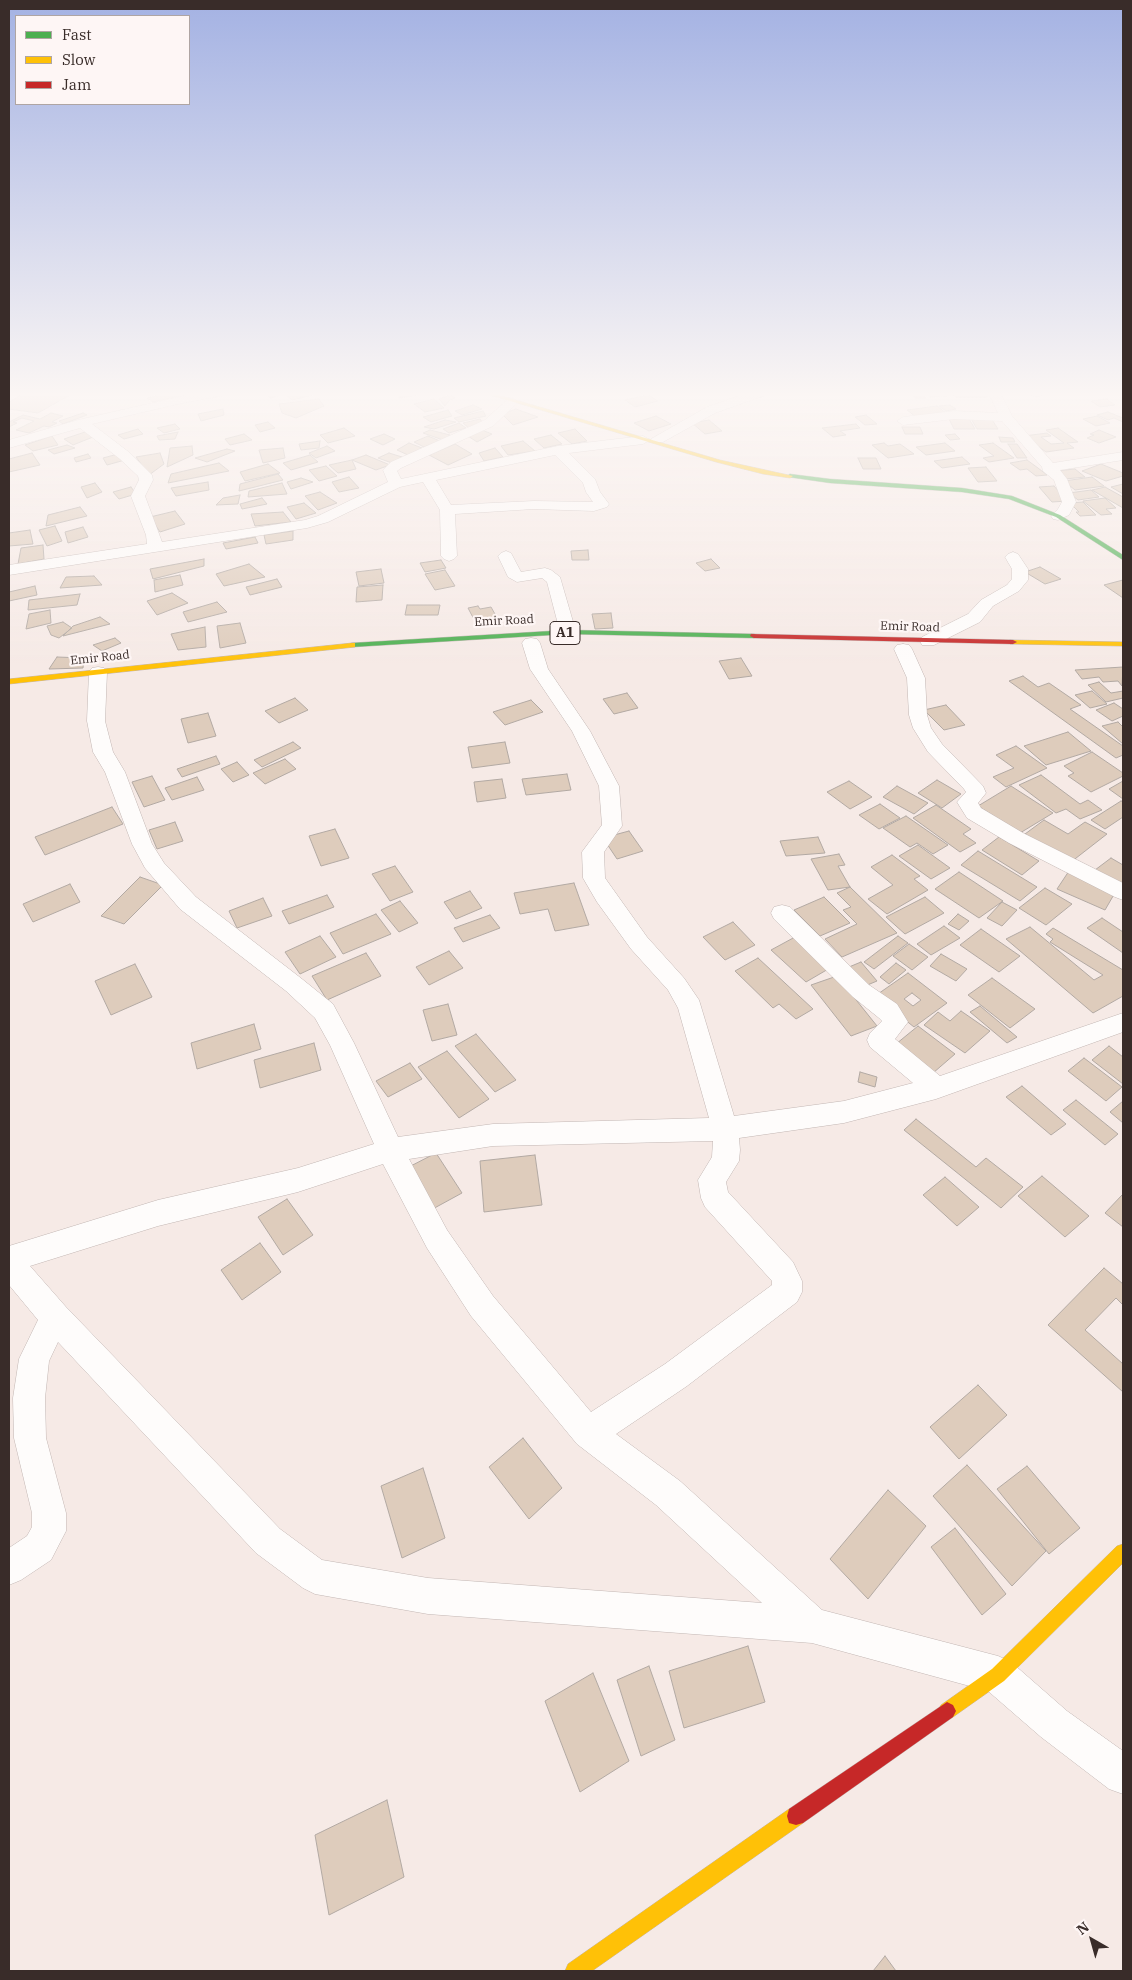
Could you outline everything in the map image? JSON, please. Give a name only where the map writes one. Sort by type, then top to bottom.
[{"type":"main road","points":[[873,484],[993,494],[1027,503],[1061,514],[1123,558]]},
{"type":"main road","points":[[939,484],[996,489],[1030,498],[1123,548]]},
{"type":"main road","name":"Emir Road","points":[[9,691],[97,677],[358,644],[568,632],[698,633],[928,641],[1123,644]]},
{"type":"main road","name":"Emir Road","points":[[9,682],[97,677],[304,659],[531,643],[668,641],[903,649],[1123,652]]},
{"type":"main road","points":[[575,1971],[998,1675],[1123,1552]]},
{"type":"street","points":[[144,484],[138,496],[153,535],[155,548]]},
{"type":"street","points":[[9,570],[307,524],[322,519],[395,484]]},
{"type":"street","points":[[431,484],[446,510],[449,526],[449,556]]},
{"type":"street","points":[[446,510],[534,505],[594,507],[602,504],[589,484]]},
{"type":"street","points":[[1061,514],[1069,502],[1063,484]]},
{"type":"street","points":[[506,556],[517,577],[545,573],[554,580],[568,632]]},
{"type":"street","points":[[928,641],[974,618],[987,603],[1013,588],[1020,580],[1020,569],[1012,558]]},
{"type":"street","points":[[531,643],[539,668],[581,731],[609,786],[612,826],[602,837],[593,852],[594,878],[605,897],[628,928],[676,984],[690,1007],[726,1129],[727,1150],[725,1162],[712,1180],[715,1198],[783,1272],[787,1281],[787,1292],[676,1375],[588,1433]]},
{"type":"street","points":[[903,649],[916,678],[918,716],[922,728],[935,748],[973,786],[976,793],[968,802],[974,813],[1016,838],[1123,892]]},
{"type":"street","points":[[97,677],[96,721],[103,752],[124,796],[142,844],[156,868],[188,903],[294,984],[324,1011],[342,1042],[390,1150],[437,1239],[482,1306],[588,1433],[668,1493],[812,1625]]},
{"type":"street","points":[[782,913],[860,991],[888,1010],[896,1022],[879,1040],[936,1088]]},
{"type":"street","points":[[9,1259],[158,1213],[298,1180],[390,1150],[493,1135],[726,1129],[844,1112],[936,1088],[1123,1022]]},
{"type":"street","points":[[9,1264],[55,1317],[268,1541],[315,1576],[428,1596],[812,1625],[998,1675],[1054,1724],[1123,1776]]},
{"type":"street","points":[[9,1568],[39,1548],[50,1531],[49,1513],[30,1438],[29,1398],[34,1359],[55,1317]]},
{"type":"building","points":[[96,484],[102,492],[87,498],[81,487]]},
{"type":"building","points":[[208,484],[209,490],[176,496],[171,488]]},
{"type":"building","points":[[240,484],[265,484],[239,491]]},
{"type":"building","points":[[283,484],[287,494],[248,497],[249,491]]},
{"type":"building","points":[[288,484],[305,484],[291,489]]},
{"type":"building","points":[[334,484],[356,484],[359,488],[339,492]]},
{"type":"building","points":[[1068,484],[1102,484],[1104,486],[1075,490]]},
{"type":"building","points":[[1123,484],[1123,494],[1111,487]]},
{"type":"building","points":[[1054,486],[1067,501],[1052,502],[1039,487]]},
{"type":"building","points":[[131,487],[136,494],[119,499],[113,492]]},
{"type":"building","points":[[1105,487],[1123,497],[1123,508],[1092,490]]},
{"type":"building","points":[[1091,490],[1099,497],[1078,500],[1069,493]]},
{"type":"building","points":[[320,492],[337,503],[318,510],[305,496]]},
{"type":"building","points":[[240,495],[238,504],[216,505],[223,498]]},
{"type":"building","points":[[262,498],[267,504],[242,509],[240,504]]},
{"type":"building","points":[[1105,498],[1116,508],[1106,509],[1112,514],[1101,515],[1083,501]]},
{"type":"building","points":[[1083,502],[1096,515],[1080,516],[1076,512],[1079,512],[1070,503]]},
{"type":"building","points":[[304,503],[316,513],[296,519],[287,507]]},
{"type":"building","points":[[80,507],[87,516],[46,526],[48,515]]},
{"type":"building","points":[[175,511],[185,524],[160,532],[150,517]]},
{"type":"building","points":[[283,512],[291,522],[255,526],[251,514]]},
{"type":"building","points":[[55,526],[62,541],[47,546],[39,530]]},
{"type":"building","points":[[83,527],[88,537],[68,543],[65,532]]},
{"type":"building","points":[[30,530],[33,544],[9,546],[9,533]]},
{"type":"building","points":[[293,531],[293,540],[266,544],[264,535]]},
{"type":"building","points":[[255,537],[258,543],[226,549],[223,543]]},
{"type":"building","points":[[43,545],[44,559],[18,564],[21,548]]},
{"type":"building","points":[[588,550],[589,560],[572,560],[571,551]]},
{"type":"building","points":[[204,559],[204,566],[153,579],[150,569]]},
{"type":"building","points":[[711,559],[720,568],[705,571],[696,563]]},
{"type":"building","points":[[441,560],[446,568],[425,572],[420,563]]},
{"type":"building","points":[[249,564],[265,577],[224,586],[216,574]]},
{"type":"building","points":[[1040,567],[1061,579],[1045,584],[1025,572]]},
{"type":"building","points":[[381,569],[384,583],[359,586],[356,572]]},
{"type":"building","points":[[445,570],[455,586],[435,590],[425,574]]},
{"type":"building","points":[[180,575],[183,585],[155,592],[154,580]]},
{"type":"building","points":[[94,576],[102,585],[60,588],[66,577]]},
{"type":"building","points":[[277,579],[282,587],[250,595],[246,587]]},
{"type":"building","points":[[1123,580],[1123,598],[1104,585]]},
{"type":"building","points":[[383,585],[382,600],[356,602],[357,587]]},
{"type":"building","points":[[35,586],[37,595],[9,601],[9,592]]},
{"type":"building","points":[[172,593],[188,603],[157,615],[147,601]]},
{"type":"building","points":[[80,594],[77,605],[28,610],[29,600]]},
{"type":"building","points":[[217,602],[227,612],[188,622],[183,612]]},
{"type":"building","points":[[407,605],[440,605],[438,615],[405,615]]},
{"type":"building","points":[[478,606],[480,609],[491,607],[500,623],[478,627],[468,608]]},
{"type":"building","points":[[50,610],[51,623],[26,629],[29,614]]},
{"type":"building","points":[[611,613],[613,628],[595,629],[592,614]]},
{"type":"building","points":[[100,617],[110,624],[63,636],[73,626]]},
{"type":"building","points":[[63,622],[72,628],[59,638],[51,635],[47,626]]},
{"type":"building","points":[[240,623],[246,643],[220,648],[217,626]]},
{"type":"building","points":[[205,627],[206,647],[178,650],[171,634]]},
{"type":"building","points":[[115,638],[121,643],[102,651],[93,645]]},
{"type":"building","points":[[57,657],[84,658],[83,668],[49,669]]},
{"type":"building","points":[[741,658],[752,676],[729,679],[719,661]]},
{"type":"building","points":[[1123,667],[1122,686],[1118,681],[1103,682],[1099,677],[1082,679],[1075,670]]},
{"type":"building","points":[[1023,676],[1038,687],[1049,683],[1081,705],[1070,709],[1123,746],[1123,755],[1116,758],[1009,681]]},
{"type":"building","points":[[1099,682],[1111,693],[1123,691],[1123,698],[1106,702],[1088,685]]},
{"type":"building","points":[[1092,691],[1107,704],[1090,708],[1075,695]]},
{"type":"building","points":[[627,693],[638,708],[614,714],[603,699]]},
{"type":"building","points":[[295,698],[308,710],[279,723],[265,711]]},
{"type":"building","points":[[531,700],[543,712],[505,725],[493,712]]},
{"type":"building","points":[[1114,703],[1123,709],[1123,716],[1112,721],[1096,710]]},
{"type":"building","points":[[946,705],[965,725],[944,730],[924,710]]},
{"type":"building","points":[[208,713],[216,736],[188,743],[181,719]]},
{"type":"building","points":[[1118,722],[1123,727],[1123,744],[1102,726]]},
{"type":"building","points":[[1068,732],[1091,751],[1046,765],[1024,746]]},
{"type":"building","points":[[293,742],[301,748],[262,767],[254,760]]},
{"type":"building","points":[[505,742],[510,763],[472,768],[468,747]]},
{"type":"building","points":[[1016,746],[1047,768],[1006,787],[993,777],[1014,768],[996,755]]},
{"type":"building","points":[[1092,752],[1123,773],[1123,776],[1091,792],[1068,776],[1074,773],[1064,766]]},
{"type":"building","points":[[216,756],[220,764],[182,777],[177,769]]},
{"type":"building","points":[[285,759],[296,769],[265,784],[253,773]]},
{"type":"building","points":[[237,762],[249,775],[233,782],[221,769]]},
{"type":"building","points":[[567,774],[571,790],[526,795],[522,779]]},
{"type":"building","points":[[1041,775],[1080,804],[1088,800],[1102,810],[1080,819],[1066,809],[1056,813],[1019,785]]},
{"type":"building","points":[[152,776],[165,800],[144,807],[132,782]]},
{"type":"building","points":[[197,777],[204,790],[172,800],[165,788]]},
{"type":"building","points":[[502,779],[506,798],[477,802],[474,782]]},
{"type":"building","points":[[937,780],[961,794],[942,808],[918,793]]},
{"type":"building","points":[[849,781],[872,797],[850,809],[827,792]]},
{"type":"building","points":[[1123,781],[1123,799],[1109,789]]},
{"type":"building","points":[[897,786],[928,803],[914,814],[883,797]]},
{"type":"building","points":[[1011,786],[1053,813],[1020,833],[978,806]]},
{"type":"building","points":[[1121,801],[1123,802],[1123,817],[1105,829],[1091,820]]},
{"type":"building","points":[[880,804],[900,818],[879,829],[859,815]]},
{"type":"building","points":[[936,805],[971,829],[963,834],[976,843],[960,852],[913,818]]},
{"type":"building","points":[[112,807],[123,824],[45,855],[35,837]]},
{"type":"building","points":[[906,816],[948,845],[933,854],[917,843],[910,847],[883,828]]},
{"type":"building","points":[[1044,820],[1068,834],[1085,822],[1107,834],[1071,862],[1025,834]]},
{"type":"building","points":[[175,822],[183,841],[157,849],[149,830]]},
{"type":"building","points":[[335,829],[349,858],[321,866],[309,836]]},
{"type":"building","points":[[629,831],[643,851],[617,859],[603,838]]},
{"type":"building","points":[[818,837],[825,853],[786,856],[780,841]]},
{"type":"building","points":[[999,837],[1039,861],[1022,875],[982,850]]},
{"type":"building","points":[[918,845],[950,868],[931,879],[899,856]]},
{"type":"building","points":[[978,851],[1037,887],[1020,901],[961,865]]},
{"type":"building","points":[[839,854],[845,865],[838,866],[850,887],[828,890],[811,859]]},
{"type":"building","points":[[892,855],[920,876],[914,879],[928,890],[887,914],[868,899],[893,885],[871,867]]},
{"type":"building","points":[[1111,858],[1123,865],[1123,888],[1095,870]]},
{"type":"building","points":[[395,866],[413,892],[390,901],[372,874]]},
{"type":"building","points":[[1069,871],[1116,891],[1105,910],[1057,889]]},
{"type":"building","points":[[959,872],[1003,901],[979,918],[935,889]]},
{"type":"building","points":[[140,877],[163,885],[124,924],[101,916]]},
{"type":"building","points":[[574,883],[589,925],[555,931],[548,909],[520,914],[514,893]]},
{"type":"building","points":[[70,884],[80,902],[33,922],[23,904]]},
{"type":"building","points":[[850,887],[897,933],[842,957],[825,939],[857,924],[843,910],[851,907],[837,893]]},
{"type":"building","points":[[1045,888],[1072,904],[1046,925],[1019,908]]},
{"type":"building","points":[[470,891],[482,908],[456,919],[444,902]]},
{"type":"building","points":[[327,895],[334,907],[289,924],[282,911]]},
{"type":"building","points":[[824,897],[850,923],[820,936],[794,910]]},
{"type":"building","points":[[925,897],[944,913],[905,934],[886,917]]},
{"type":"building","points":[[263,898],[272,916],[237,928],[229,911]]},
{"type":"building","points":[[400,901],[418,923],[399,932],[381,910]]},
{"type":"building","points":[[1002,902],[1017,910],[1002,926],[987,918]]},
{"type":"building","points":[[376,914],[391,934],[343,954],[330,933]]},
{"type":"building","points":[[958,914],[969,921],[959,930],[948,924]]},
{"type":"building","points":[[490,915],[500,928],[463,942],[454,928]]},
{"type":"building","points":[[1102,918],[1123,932],[1123,953],[1087,928]]},
{"type":"building","points":[[733,922],[755,945],[725,960],[703,937]]},
{"type":"building","points":[[944,926],[960,938],[931,955],[917,944]]},
{"type":"building","points":[[1030,927],[1094,980],[1103,975],[1050,942],[1053,939],[1046,934],[1053,928],[1123,970],[1123,996],[1093,1013],[1006,939]]},
{"type":"building","points":[[981,929],[1020,956],[999,972],[960,945]]},
{"type":"building","points":[[320,936],[336,957],[300,974],[285,952]]},
{"type":"building","points":[[898,936],[908,943],[874,969],[864,962]]},
{"type":"building","points":[[795,937],[830,968],[806,982],[771,950]]},
{"type":"building","points":[[909,944],[928,957],[912,970],[893,956]]},
{"type":"building","points":[[449,951],[463,968],[429,985],[416,967]]},
{"type":"building","points":[[366,953],[381,976],[327,1000],[312,976]]},
{"type":"building","points":[[941,954],[967,969],[956,981],[930,966]]},
{"type":"building","points":[[758,958],[813,1009],[796,1019],[779,1004],[773,1008],[735,971]]},
{"type":"building","points":[[861,962],[877,981],[865,986],[849,967]]},
{"type":"building","points":[[896,963],[906,970],[889,984],[880,977]]},
{"type":"building","points":[[135,964],[152,997],[111,1015],[95,981]]},
{"type":"building","points":[[908,973],[947,1003],[914,1027],[875,996]],"holes":[[[912,993],[921,1000],[913,1006],[904,999]]]},
{"type":"building","points":[[837,976],[877,1026],[851,1036],[811,985]]},
{"type":"building","points":[[992,978],[1035,1009],[1010,1028],[968,995]]},
{"type":"building","points":[[448,1004],[457,1035],[432,1041],[423,1010]]},
{"type":"building","points":[[980,1006],[1017,1037],[1007,1043],[970,1012]]},
{"type":"building","points":[[961,1011],[990,1031],[965,1053],[924,1025],[938,1012],[950,1021]]},
{"type":"building","points":[[254,1024],[261,1049],[197,1069],[191,1043]]},
{"type":"building","points":[[918,1026],[955,1054],[933,1073],[896,1044]]},
{"type":"building","points":[[476,1034],[516,1080],[495,1092],[455,1046]]},
{"type":"building","points":[[314,1043],[321,1070],[260,1088],[254,1060]]},
{"type":"building","points":[[1109,1046],[1123,1057],[1123,1084],[1092,1060]]},
{"type":"building","points":[[447,1051],[489,1099],[459,1118],[418,1067]]},
{"type":"building","points":[[1084,1058],[1122,1087],[1106,1101],[1068,1071]]},
{"type":"building","points":[[410,1063],[422,1079],[388,1097],[376,1081]]},
{"type":"building","points":[[860,1072],[877,1077],[875,1087],[858,1082]]},
{"type":"building","points":[[1022,1086],[1066,1124],[1051,1135],[1006,1097]]},
{"type":"building","points":[[1076,1100],[1118,1134],[1105,1145],[1063,1110]]},
{"type":"building","points":[[1123,1101],[1123,1123],[1110,1112]]},
{"type":"building","points":[[916,1119],[976,1167],[986,1158],[1023,1187],[1001,1208],[904,1130]]},
{"type":"building","points":[[436,1153],[462,1193],[429,1211],[403,1170]]},
{"type":"building","points":[[535,1155],[542,1205],[484,1212],[480,1161]]},
{"type":"building","points":[[1042,1176],[1089,1216],[1065,1237],[1018,1196]]},
{"type":"building","points":[[945,1177],[979,1207],[957,1226],[923,1195]]},
{"type":"building","points":[[1123,1194],[1123,1227],[1105,1213]]},
{"type":"building","points":[[287,1199],[313,1235],[283,1255],[258,1217]]},
{"type":"building","points":[[260,1243],[281,1272],[242,1300],[221,1270]]},
{"type":"building","points":[[1104,1268],[1123,1284],[1123,1305],[1116,1298],[1085,1330],[1123,1364],[1123,1392],[1048,1325]]},
{"type":"building","points":[[978,1385],[1007,1415],[959,1459],[930,1427]]},
{"type":"building","points":[[523,1438],[562,1488],[529,1519],[489,1467]]},
{"type":"building","points":[[967,1465],[1046,1551],[1012,1586],[933,1496]]},
{"type":"building","points":[[1027,1466],[1080,1528],[1049,1554],[997,1489]]},
{"type":"building","points":[[423,1468],[445,1538],[402,1558],[381,1486]]},
{"type":"building","points":[[888,1490],[926,1526],[868,1599],[830,1559]]},
{"type":"building","points":[[955,1528],[1006,1594],[982,1615],[931,1547]]},
{"type":"building","points":[[748,1646],[765,1702],[684,1728],[669,1671]]},
{"type":"building","points":[[649,1666],[675,1740],[641,1756],[617,1680]]},
{"type":"building","points":[[593,1673],[629,1761],[580,1792],[545,1701]]},
{"type":"building","points":[[387,1800],[404,1877],[329,1915],[315,1835]]},
{"type":"building","points":[[885,1956],[896,1971],[873,1971]]},
{"type":"traffic: fast","points":[[880,484],[962,490],[1010,497],[1058,516],[1123,558]]},
{"type":"traffic: fast","points":[[352,645],[568,632],[754,636]]},
{"type":"traffic: slow","points":[[1013,642],[1123,644]]},
{"type":"traffic: slow","points":[[9,682],[352,645]]},
{"type":"traffic: slow","points":[[947,1711],[998,1675],[1123,1552]]},
{"type":"traffic: slow","points":[[575,1971],[796,1816]]},
{"type":"traffic: jam","points":[[754,636],[1013,642]]},
{"type":"traffic: jam","points":[[796,1816],[947,1711]]}]
